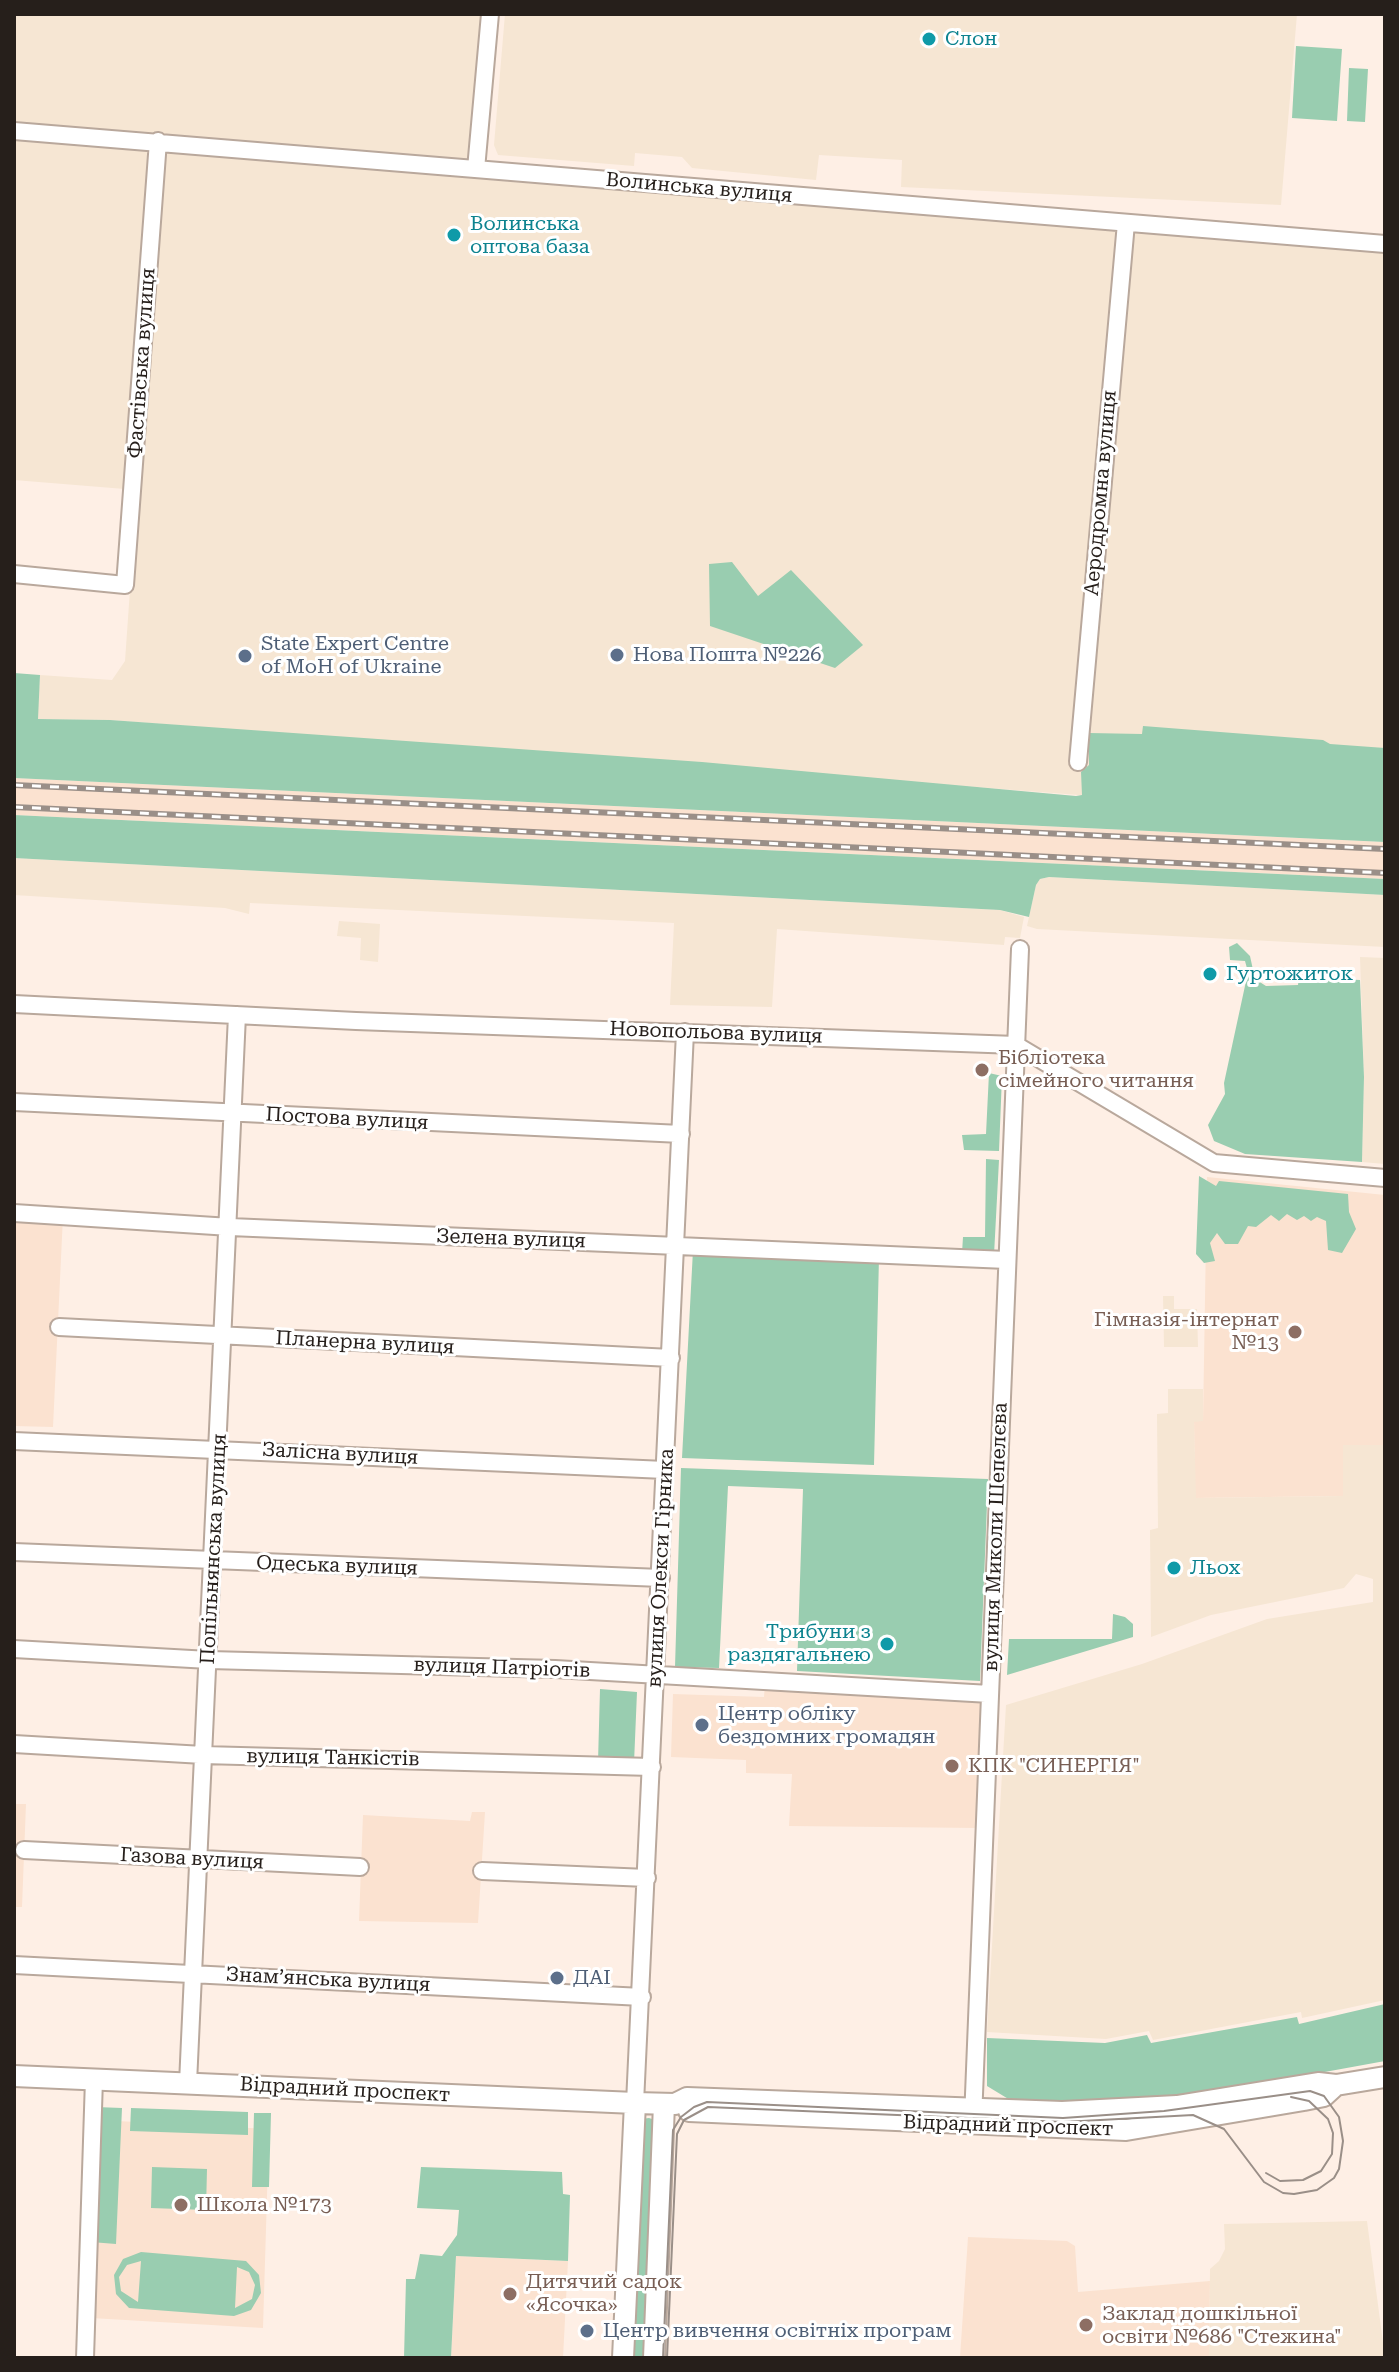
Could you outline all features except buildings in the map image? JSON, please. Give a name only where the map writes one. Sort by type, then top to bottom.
[{"type":"main road","name":"Відрадний проспект","points":[[14,2076],[670,2104],[694,2112],[973,2117],[1126,2130],[1324,2096],[1336,2085],[1385,2077]]},
{"type":"main road","points":[[623,2358],[635,2103]]},
{"type":"main road","points":[[654,2358],[670,2104]]},
{"type":"street","points":[[476,169],[490,14]]},
{"type":"street","name":"Волинська вулиця","points":[[14,131],[1385,244]]},
{"type":"street","name":"Фастівська вулиця","points":[[14,574],[125,585],[158,141]]},
{"type":"street","name":"Аеродромна вулиця","points":[[1078,762],[1126,223]]},
{"type":"street","name":"вулиця Миколи Шепелєва","points":[[973,2117],[1020,949]]},
{"type":"street","name":"Новопольова вулиця","points":[[14,1004],[1016,1045],[1214,1163],[1385,1178]]},
{"type":"street","name":"Попільнянська вулиця","points":[[188,2083],[230,1227],[237,1015]]},
{"type":"street","name":"вулиця Олекси Гірника","points":[[635,2103],[685,1032]]},
{"type":"street","name":"Постова вулиця","points":[[14,1102],[681,1134]]},
{"type":"street","name":"Зелена вулиця","points":[[14,1213],[230,1227],[1007,1260]]},
{"type":"street","name":"Планерна вулиця","points":[[59,1327],[671,1358]]},
{"type":"street","name":"Залісна вулиця","points":[[14,1441],[665,1470]]},
{"type":"street","name":"Одеська вулиця","points":[[14,1552],[661,1578]]},
{"type":"street","name":"вулиця Патріотів","points":[[14,1649],[209,1660],[656,1674],[990,1694]]},
{"type":"street","name":"вулиця Танкістів","points":[[14,1744],[203,1755],[652,1767]]},
{"type":"street","name":"Газова вулиця","points":[[24,1850],[360,1867]]},
{"type":"street","points":[[482,1871],[647,1878]]},
{"type":"street","name":"Знамʼянська вулиця","points":[[14,1965],[642,1997]]},
{"type":"street","points":[[85,2358],[94,2079]]},
{"type":"shaded area","points":[[14,14],[485,14],[476,169],[490,180],[1385,252],[1385,809],[1143,800],[110,720],[37,719],[40,675],[112,680],[125,661],[137,490],[14,480]]},
{"type":"shaded area","points":[[505,14],[1297,14],[1281,205],[901,187],[902,160],[819,155],[816,180],[692,168],[682,157],[635,153],[634,166],[498,155],[494,145]]},
{"type":"shaded area","points":[[14,778],[1385,842],[1385,879],[14,815]]},
{"type":"shaded area","points":[[14,858],[1000,910],[1024,917],[1020,938],[1005,937],[1004,945],[777,929],[772,1007],[670,1005],[674,923],[250,903],[249,914],[225,908],[14,895]]},
{"type":"shaded area","points":[[1049,877],[1385,895],[1385,947],[1037,929],[1027,926],[1036,885],[1040,879]]},
{"type":"shaded area","points":[[339,921],[380,924],[378,962],[360,960],[361,938],[337,936]]},
{"type":"shaded area","points":[[1360,957],[1385,958],[1385,1164],[1362,1162],[1364,1077]]},
{"type":"shaded area","name":"Гімназія-інтернат №13","points":[[1207,1177],[1385,1195],[1385,1445],[1343,1445],[1343,1496],[1195,1498],[1194,1421],[1203,1421]]},
{"type":"shaded area","points":[[14,1213],[63,1216],[53,1427],[14,1426]]},
{"type":"shaded area","points":[[1163,1296],[1174,1296],[1174,1309],[1197,1309],[1198,1347],[1164,1347]]},
{"type":"shaded area","points":[[1168,1389],[1203,1389],[1203,1421],[1194,1422],[1196,1498],[1343,1496],[1343,1445],[1385,1445],[1385,2000],[1302,2018],[1301,2012],[1153,2040],[1149,2031],[1106,2039],[987,2032],[1006,1705],[1142,1664],[1267,1619],[1373,1602],[1373,1579],[1356,1574],[1344,1588],[1211,1615],[1151,1637],[1150,1530],[1158,1528],[1157,1414],[1168,1413]]},
{"type":"shaded area","points":[[765,1684],[982,1698],[985,1704],[978,1828],[789,1826],[792,1774],[746,1773],[746,1760],[671,1757],[673,1694],[764,1697]]},
{"type":"shaded area","points":[[14,1804],[26,1804],[22,1907],[14,1907]]},
{"type":"shaded area","points":[[472,1812],[485,1812],[478,1923],[359,1921],[363,1815],[470,1821]]},
{"type":"shaded area","name":"Школа №173","points":[[98,2120],[269,2129],[263,2328],[91,2318]]},
{"type":"shaded area","points":[[1367,2221],[1385,2358],[1209,2358],[1210,2269],[1225,2249],[1224,2224]]},
{"type":"shaded area","name":"Заклад дошкільної освіти №686 \"Стежина\"","points":[[968,2237],[1067,2241],[1075,2246],[1078,2292],[1210,2281],[1209,2358],[960,2358]]},
{"type":"shaded area","name":"Дитячий садок «Ясочка»","points":[[456,2256],[568,2261],[563,2358],[451,2358]]},
{"type":"green space","points":[[1296,46],[1342,49],[1337,121],[1292,118]]},
{"type":"green space","points":[[1349,68],[1368,69],[1365,122],[1347,121]]},
{"type":"green space","points":[[732,562],[758,596],[791,570],[863,645],[835,668],[710,626],[709,564]]},
{"type":"green space","points":[[14,673],[40,675],[38,719],[110,720],[702,762],[1076,796],[1082,795],[1081,772],[1089,765],[1089,733],[1142,734],[1143,726],[1323,740],[1330,744],[1385,748],[1385,842],[14,778]]},
{"type":"green space","points":[[14,815],[1385,879],[1385,895],[1049,877],[1040,879],[1036,885],[1029,917],[1000,910],[14,858]]},
{"type":"green space","points":[[1237,943],[1250,956],[1255,979],[1266,986],[1298,985],[1299,977],[1360,980],[1364,1077],[1362,1162],[1245,1154],[1214,1141],[1208,1125],[1225,1094],[1224,1083],[1248,972],[1245,961],[1230,960],[1229,947]]},
{"type":"green space","points":[[989,1073],[1002,1076],[999,1151],[964,1150],[962,1135],[986,1134]]},
{"type":"green space","points":[[986,1159],[999,1160],[994,1255],[962,1253],[963,1237],[985,1237]]},
{"type":"green space","points":[[1199,1176],[1216,1186],[1219,1181],[1348,1194],[1349,1212],[1356,1229],[1342,1253],[1328,1250],[1326,1221],[1317,1217],[1311,1221],[1304,1216],[1297,1220],[1287,1214],[1279,1221],[1271,1215],[1256,1227],[1248,1226],[1238,1244],[1225,1244],[1217,1233],[1210,1243],[1215,1261],[1204,1263],[1196,1254]]},
{"type":"green space","points":[[693,1250],[879,1257],[874,1465],[682,1458]]},
{"type":"green space","points":[[681,1468],[988,1479],[980,1681],[797,1671],[803,1489],[728,1486],[719,1668],[675,1667]]},
{"type":"green space","points":[[1113,1614],[1125,1617],[1133,1624],[1133,1637],[1007,1675],[1009,1639],[1112,1639]]},
{"type":"green space","points":[[600,1689],[637,1692],[634,1763],[598,1762]]},
{"type":"green space","points":[[1385,2004],[1385,2061],[1171,2100],[1061,2106],[1015,2103],[987,2086],[987,2038],[1105,2043],[1147,2035],[1151,2043],[1297,2017],[1299,2024]]},
{"type":"green space","points":[[96,2107],[122,2108],[116,2244],[91,2242]]},
{"type":"green space","points":[[131,2108],[248,2112],[248,2135],[130,2131]]},
{"type":"green space","points":[[254,2113],[271,2113],[269,2187],[252,2187]]},
{"type":"green space","points":[[641,2119],[655,2120],[647,2358],[628,2358]]},
{"type":"green space","points":[[152,2167],[207,2169],[206,2210],[151,2208]]},
{"type":"green space","points":[[421,2167],[562,2172],[563,2194],[570,2195],[568,2261],[456,2256],[451,2358],[404,2358],[406,2279],[415,2279],[420,2254],[442,2256],[457,2235],[459,2210],[417,2208]]},
{"type":"green space","points":[[141,2252],[246,2261],[259,2275],[261,2293],[251,2310],[234,2316],[129,2308],[116,2294],[114,2275],[123,2259]],"holes":[[[141,2261],[138,2302],[121,2291],[119,2277],[127,2265]],[[237,2267],[249,2272],[255,2285],[252,2299],[235,2308]]]},
{"type":"tram line","points":[[663,2358],[673,2130],[681,2117],[707,2102],[1063,2118],[1164,2111],[1310,2091],[1324,2096],[1339,2117],[1343,2141],[1339,2169],[1334,2178],[1317,2190],[1294,2194],[1283,2193],[1264,2182],[1224,2129],[1193,2115],[1063,2122],[708,2107],[684,2120],[677,2134],[667,2358]]},
{"type":"tram line","points":[[1266,2173],[1280,2181],[1303,2180],[1321,2171],[1332,2154],[1333,2133],[1328,2119],[1309,2101],[1291,2097]]},
{"type":"railway","points":[[14,785],[1385,849]]},
{"type":"railway","points":[[14,807],[1385,873]]},
{"type":"place","name":"Слон","points":[[929,39]]},
{"type":"place","name":"Волинська оптова база","points":[[454,235]]},
{"type":"place","name":"Нова Пошта №226","points":[[617,655]]},
{"type":"place","name":"State Expert Centre of MoH of Ukraine","points":[[245,656]]},
{"type":"place","name":"Гуртожиток","points":[[1210,974]]},
{"type":"place","name":"Бібліотека сімейного читання","points":[[982,1070]]},
{"type":"place","name":"Гімназія-інтернат №13","points":[[1295,1332]]},
{"type":"place","name":"Льох","points":[[1174,1568]]},
{"type":"place","name":"Трибуни з раздягальнею","points":[[887,1644]]},
{"type":"place","name":"Центр обліку бездомних громадян","points":[[702,1725]]},
{"type":"place","name":"КПК \"СИНЕРГІЯ\"","points":[[952,1766]]},
{"type":"place","name":"ДАІ","points":[[557,1978]]},
{"type":"place","name":"Школа №173","points":[[181,2205]]},
{"type":"place","name":"Дитячий садок «Ясочка»","points":[[510,2294]]},
{"type":"place","name":"Заклад дошкільної освіти №686 \"Стежина\"","points":[[1086,2325]]},
{"type":"place","name":"Центр вивчення освітніх програм","points":[[587,2331]]}]
